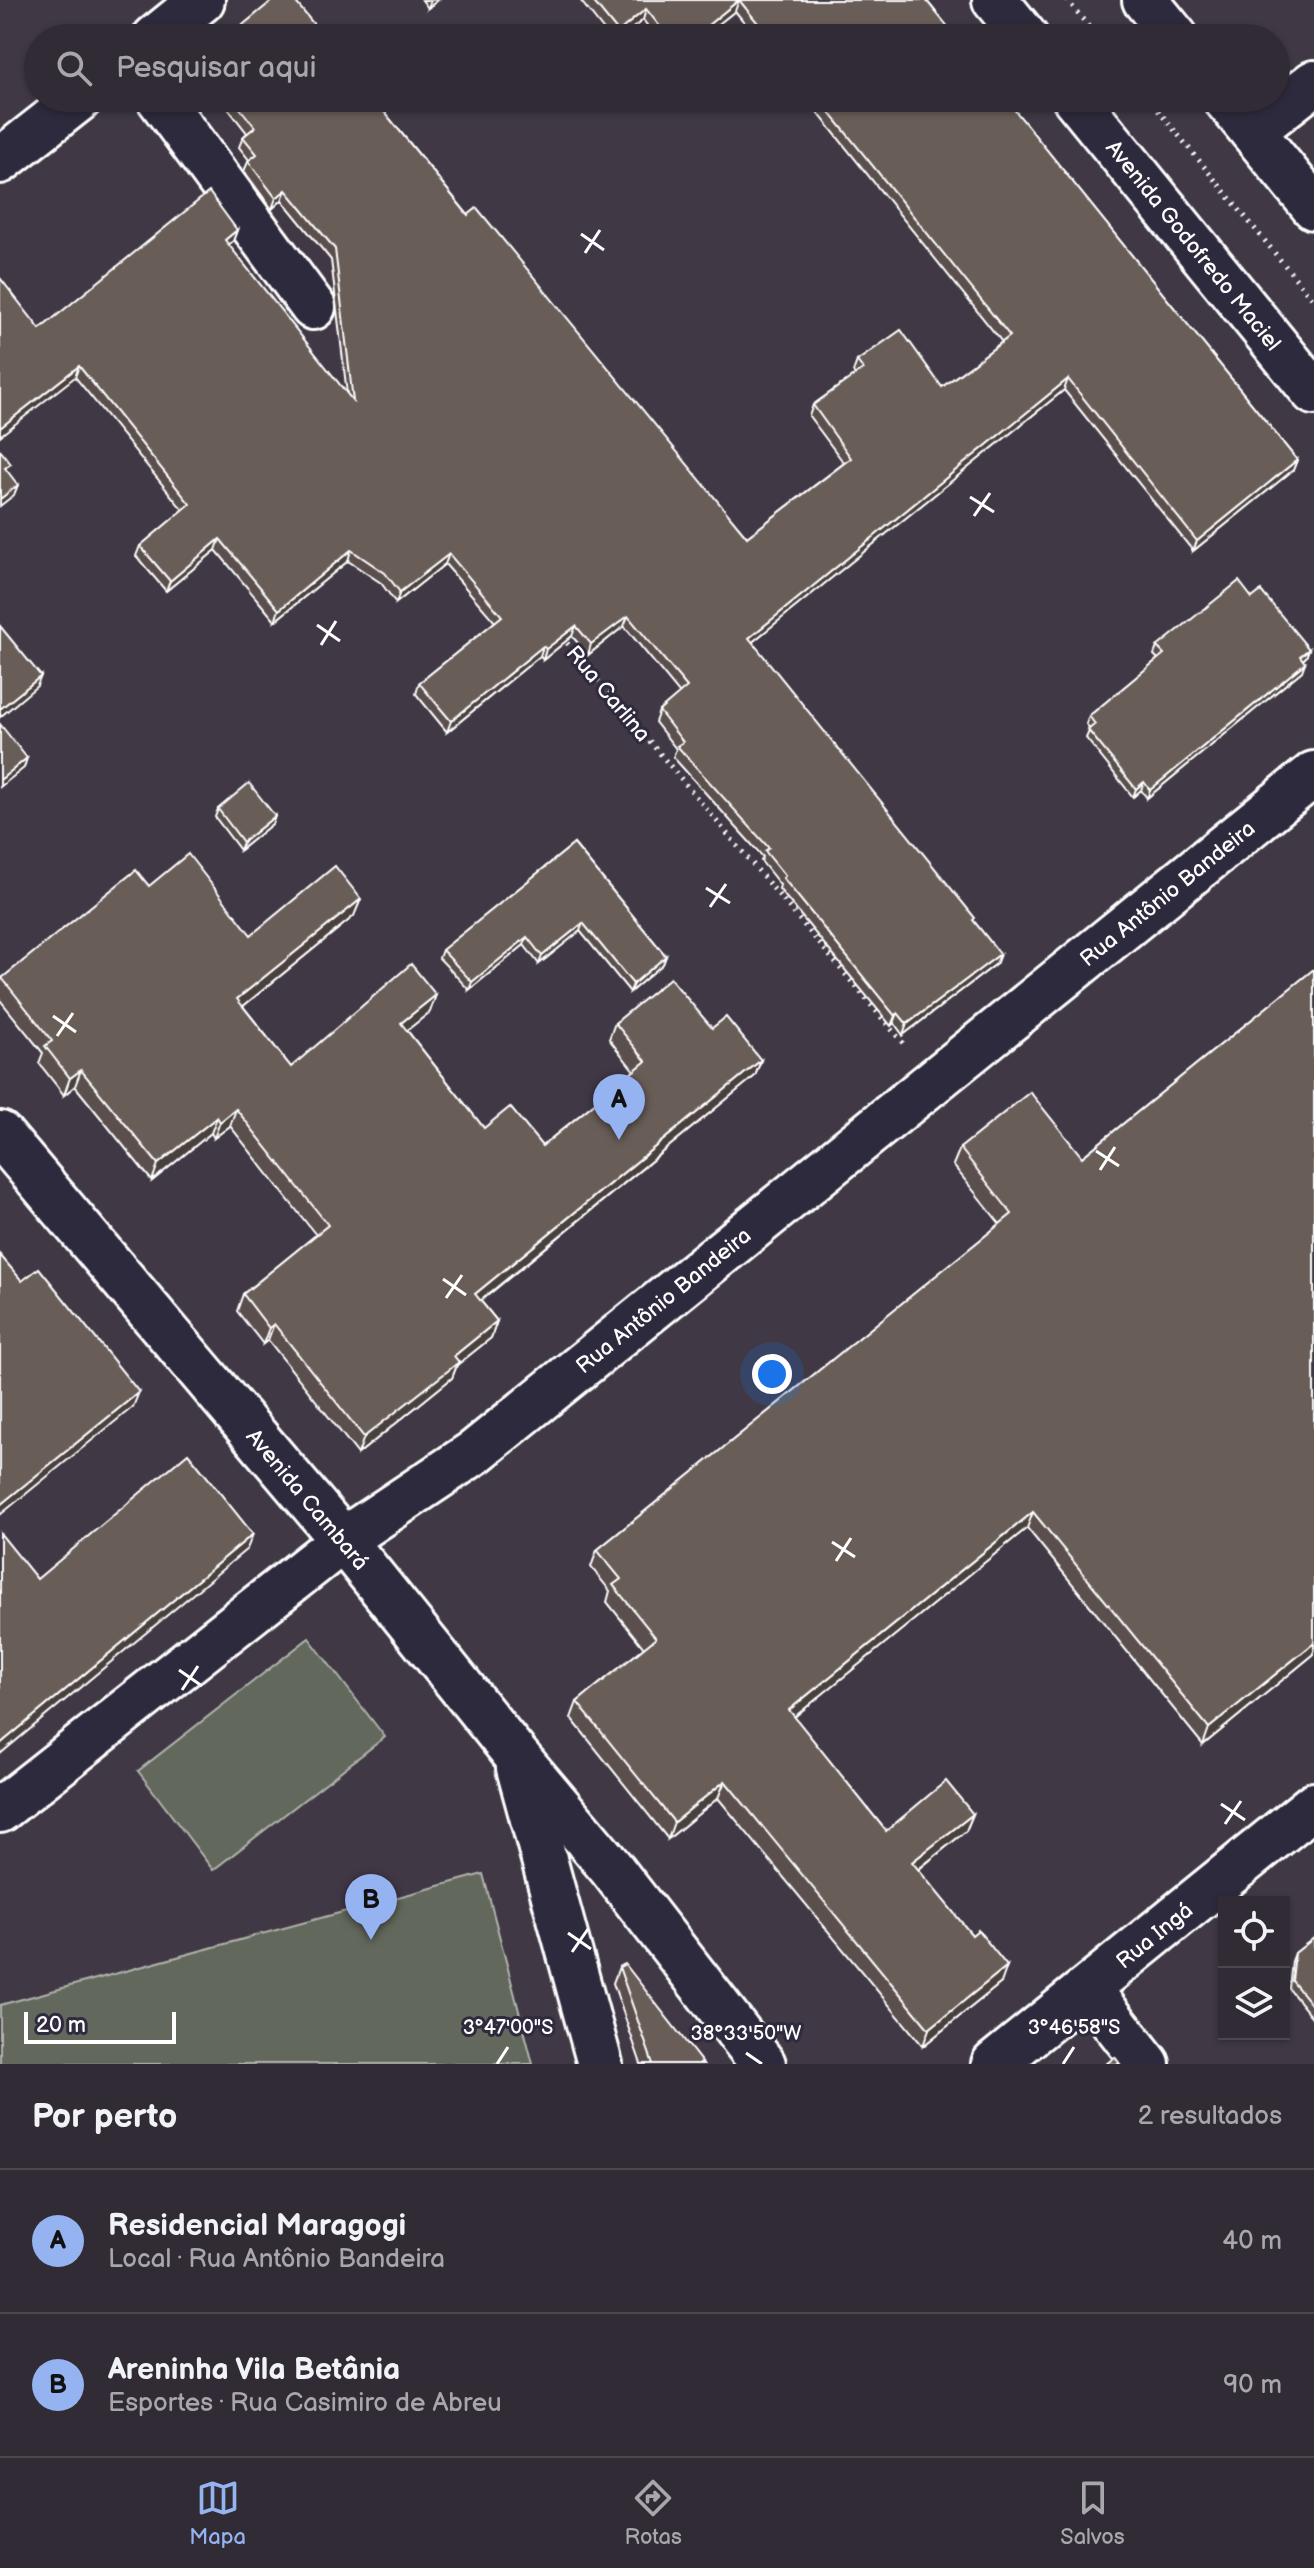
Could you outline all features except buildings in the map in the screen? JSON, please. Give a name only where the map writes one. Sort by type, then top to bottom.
[{"type":"street","points":[[172,24],[202,0]]},
{"type":"street","points":[[995,0],[1015,24]]},
{"type":"street","points":[[1145,0],[1165,24]]},
{"type":"street","points":[[1290,102],[1314,83]]},
{"type":"street","points":[[0,161],[62,112]]},
{"type":"street","points":[[169,112],[313,307]]},
{"type":"street","name":"Avenida Godofredo Maciel","points":[[1086,112],[1314,392]]},
{"type":"street","points":[[1236,112],[1314,207]]},
{"type":"street","points":[[1252,131],[1277,112]]},
{"type":"street","name":"Rua Antônio Bandeira","points":[[0,1810],[343,1540],[475,1452],[1314,774]]},
{"type":"street","name":"Avenida Cambará","points":[[0,1134],[343,1540],[611,1868],[763,2064]]},
{"type":"street","points":[[515,1754],[600,2064]]},
{"type":"street","name":"Rua Ingá","points":[[994,2064],[1314,1805]]},
{"type":"street","points":[[557,1900],[562,1880],[576,1862],[593,1858],[611,1868]]},
{"type":"street","points":[[1088,1989],[1147,2064]]},
{"type":"path","points":[[1067,0],[1087,24]]},
{"type":"path","points":[[1159,112],[1314,301]]},
{"type":"path","name":"Rua Carlina","points":[[561,636],[935,1081]]},
{"type":"green space","points":[[309,1638],[385,1737],[213,1870],[138,1771]]},
{"type":"green space","points":[[483,1874],[533,2064],[0,2064],[0,2005]]},
{"type":"place","name":"Residencial Maragogi","points":[[619,1140]]},
{"type":"place","name":"Areninha Vila Betânia","points":[[371,1940]]}]
